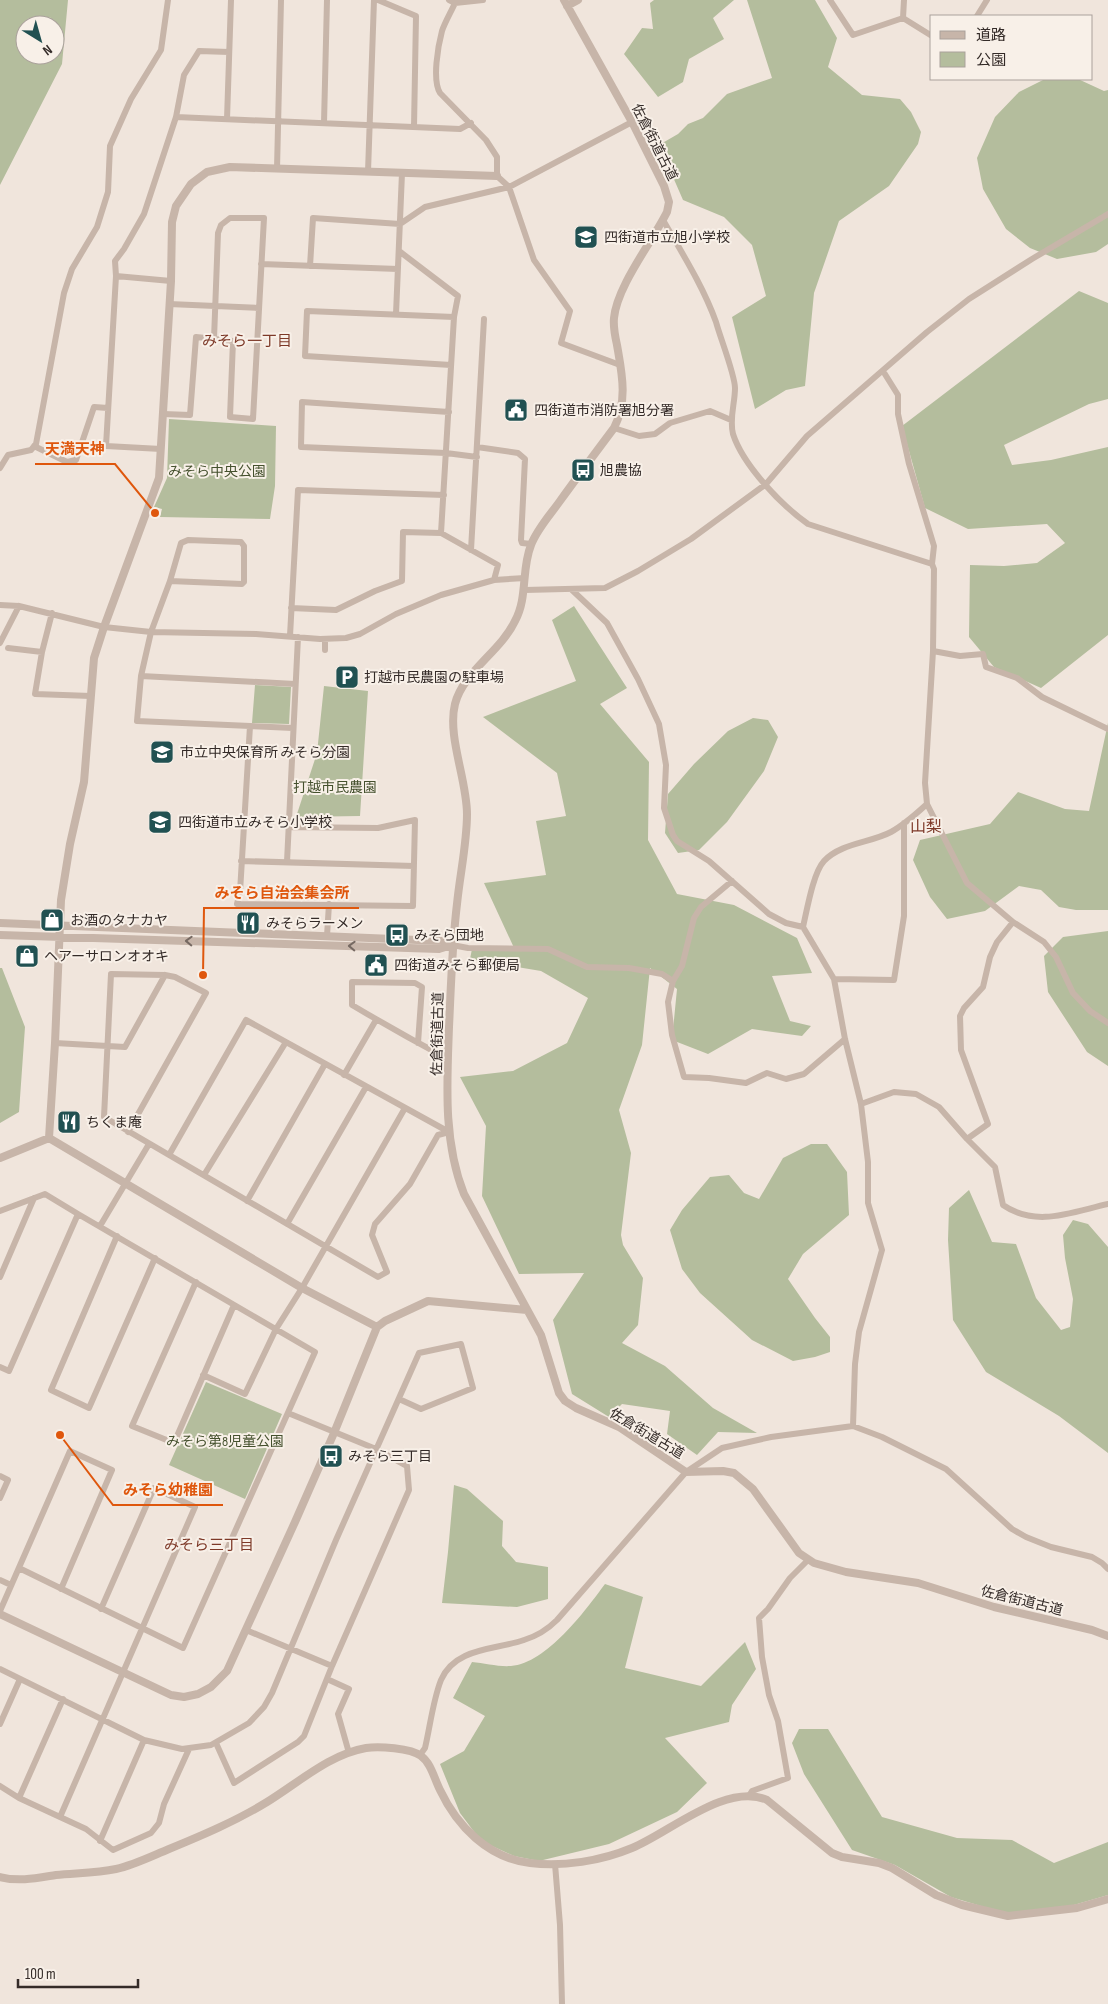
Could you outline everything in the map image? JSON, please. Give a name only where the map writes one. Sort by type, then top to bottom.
[{"type":"street","points":[[0,468],[8,456],[31,450],[36,444],[64,293],[72,269],[97,227],[108,192],[110,146],[130,99],[161,50],[168,0]]},
{"type":"street","points":[[227,119],[231,0]]},
{"type":"street","points":[[277,169],[281,0]]},
{"type":"street","points":[[324,123],[327,0]]},
{"type":"street","points":[[368,172],[374,0]]},
{"type":"street","points":[[378,0],[416,16],[414,127]]},
{"type":"street","points":[[483,0],[452,1],[442,31],[438,52],[436,86],[440,93],[486,140],[497,158],[497,176]]},
{"type":"street","points":[[566,3],[578,0]]},
{"type":"street","points":[[830,0],[853,35],[903,18]]},
{"type":"street","points":[[903,18],[904,0]]},
{"type":"street","points":[[978,15],[987,0]]},
{"type":"street","name":"佐倉街道古道","points":[[566,3],[632,122],[668,195],[669,202],[663,220],[625,285],[615,310],[614,331],[623,397],[619,418],[614,428],[541,526],[531,544],[525,568],[525,590],[520,611],[512,628],[464,684],[455,704],[455,740],[467,811],[452,945],[448,1059],[448,1132],[453,1162],[464,1194],[541,1335],[559,1393],[566,1401],[576,1408],[619,1427],[686,1472],[723,1470],[734,1473],[753,1489],[799,1553],[821,1566],[846,1572],[918,1583],[994,1607],[1092,1630],[1108,1636]]},
{"type":"street","points":[[903,18],[930,35]]},
{"type":"street","points":[[161,449],[106,446],[116,276],[115,261],[144,214],[176,117],[184,75],[199,51],[229,52]]},
{"type":"street","points":[[176,117],[460,129],[471,123]]},
{"type":"street","points":[[310,266],[313,218],[400,224],[425,207],[509,187],[632,122]]},
{"type":"street","points":[[49,1138],[55,1043],[60,900],[68,853],[84,782],[94,658],[158,478],[171,281],[172,222],[176,206],[191,184],[207,172],[230,167],[497,176],[509,187],[534,260],[570,312],[560,343],[620,365]]},
{"type":"street","points":[[396,314],[402,173]]},
{"type":"street","points":[[525,590],[605,588],[638,571],[691,539],[766,484],[807,436],[927,332],[969,299],[1108,214]]},
{"type":"street","points":[[163,414],[190,414],[196,337],[233,342],[230,417],[253,419],[264,218],[230,218],[222,225],[218,233],[214,339]]},
{"type":"street","points":[[663,220],[715,320],[735,386],[731,420],[740,451],[766,484],[789,508],[808,524],[932,564]]},
{"type":"street","points":[[399,251],[458,296],[454,317],[441,533]]},
{"type":"street","points":[[261,264],[398,269]]},
{"type":"street","points":[[116,276],[171,281]]},
{"type":"street","points":[[169,304],[259,308]]},
{"type":"street","points":[[451,365],[304,356],[307,311],[454,317]]},
{"type":"street","points":[[471,550],[484,319]]},
{"type":"street","points":[[883,371],[898,395],[898,414],[909,464],[934,546],[932,564],[934,569],[933,651],[925,783],[927,804],[967,883],[1012,922],[1044,942],[1056,957],[1073,993],[1090,1011],[1108,1023]]},
{"type":"street","points":[[449,412],[302,402],[301,447],[446,453],[477,457]]},
{"type":"street","points":[[34,446],[67,462],[76,460],[94,407],[108,408]]},
{"type":"street","points":[[614,428],[639,436],[655,434],[670,423],[710,411],[731,420]]},
{"type":"street","points":[[477,447],[518,452],[525,459],[521,540],[522,543],[531,544]]},
{"type":"street","points":[[290,636],[298,490],[444,495]]},
{"type":"street","points":[[291,608],[336,610],[402,580],[403,532],[441,533],[498,565],[494,580]]},
{"type":"street","points":[[170,581],[242,584],[244,582],[243,544],[241,542],[184,541],[178,550],[170,581],[151,632],[141,676],[137,721],[293,728]]},
{"type":"street","points":[[0,605],[19,606],[104,627],[151,632],[346,638],[360,634],[396,614],[441,595],[494,580],[525,578]]},
{"type":"street","points":[[572,590],[607,623],[638,679],[659,724],[666,765],[664,808],[673,835],[677,841],[709,862],[769,914],[786,923],[803,926]]},
{"type":"street","points":[[0,643],[19,606]]},
{"type":"street","points":[[52,613],[42,652],[35,694],[92,696]]},
{"type":"street","points":[[287,862],[298,637]]},
{"type":"street","points":[[325,638],[325,650]]},
{"type":"street","points":[[8,648],[42,652]]},
{"type":"street","points":[[933,651],[960,656],[983,654],[986,667],[1017,678],[1042,697],[1108,729]]},
{"type":"street","points":[[141,676],[295,684]]},
{"type":"street","points":[[250,726],[240,892],[237,904],[413,906],[415,820],[378,828],[288,827]]},
{"type":"street","points":[[853,1426],[854,1382],[859,1332],[882,1250],[868,1203],[868,1162],[861,1104],[845,1039],[834,979],[803,926],[810,896],[824,861],[843,849],[890,832],[927,804]]},
{"type":"street","points":[[834,979],[894,980],[904,916],[904,823]]},
{"type":"street","points":[[241,861],[414,866]]},
{"type":"street","points":[[732,881],[701,907],[694,918],[684,961],[673,981],[668,1002],[672,1034],[684,1077],[746,1083],[767,1073],[786,1079],[804,1074],[845,1039]]},
{"type":"street","points":[[327,936],[329,904]]},
{"type":"street","points":[[968,1139],[988,1124],[961,1050],[960,1016],[964,1008],[983,987],[990,957],[1012,922]]},
{"type":"street","points":[[0,923],[442,941],[468,948],[548,949],[587,967],[629,968],[662,974],[673,981]]},
{"type":"street","points":[[0,935],[439,949],[452,945]]},
{"type":"street","points":[[128,1132],[206,993],[175,977],[165,975],[111,974],[104,1117],[128,1132],[378,1277],[387,1272],[372,1235],[376,1224],[410,1184],[438,1135],[448,1132]]},
{"type":"street","points":[[55,1043],[125,1047],[165,975]]},
{"type":"street","points":[[418,1043],[422,988],[415,983],[352,982],[352,1006],[376,1020],[418,1043],[448,1059]]},
{"type":"street","points":[[169,1155],[246,1020],[448,1132]]},
{"type":"street","points":[[344,1075],[376,1020]]},
{"type":"street","points":[[204,1175],[286,1042]]},
{"type":"street","points":[[247,1201],[325,1064]]},
{"type":"street","points":[[287,1224],[366,1087]]},
{"type":"street","points":[[861,1104],[894,1092],[916,1094],[940,1107],[995,1167],[1003,1205],[1024,1216],[1049,1218],[1108,1204]]},
{"type":"street","points":[[203,1375],[245,1394],[276,1329],[302,1288],[405,1108]]},
{"type":"street","points":[[0,1158],[49,1138]]},
{"type":"street","points":[[49,1138],[302,1288],[376,1327]]},
{"type":"street","points":[[100,1226],[150,1144]]},
{"type":"street","points":[[0,1212],[45,1194],[315,1352],[183,1648],[19,1568]]},
{"type":"street","points":[[0,1277],[34,1198]]},
{"type":"street","points":[[0,1367],[9,1371],[78,1214]]},
{"type":"street","points":[[117,1236],[51,1390],[89,1408],[155,1258]]},
{"type":"street","points":[[196,1282],[132,1426],[174,1443],[234,1304]]},
{"type":"street","points":[[61,1589],[112,1470],[70,1451],[0,1612],[171,1695],[184,1697],[198,1694],[211,1688],[221,1679],[246,1630],[334,1433],[376,1327],[428,1301],[527,1310]]},
{"type":"street","points":[[0,1669],[144,1740],[166,1746],[189,1749],[216,1743],[240,1730],[257,1717],[272,1693],[418,1353],[461,1344],[473,1388],[421,1409],[399,1399]]},
{"type":"street","points":[[216,1743],[234,1783],[298,1742],[304,1736],[332,1666],[409,1490],[407,1466],[376,1449],[288,1413]]},
{"type":"street","points":[[420,1755],[425,1748],[441,1680],[452,1666],[467,1654],[526,1639],[547,1629],[557,1620],[686,1472],[722,1448],[771,1437],[853,1426],[882,1437],[946,1470],[1012,1529],[1026,1537],[1051,1548],[1092,1557],[1102,1562],[1108,1569]]},
{"type":"street","points":[[0,1476],[8,1480],[0,1498]]},
{"type":"street","points":[[60,1817],[196,1506],[154,1488],[101,1608]]},
{"type":"street","points":[[749,1796],[752,1791],[788,1778],[778,1721],[769,1695],[762,1657],[759,1618],[768,1609],[790,1578],[808,1560]]},
{"type":"street","points":[[0,1580],[11,1585]]},
{"type":"street","points":[[246,1630],[332,1666]]},
{"type":"street","points":[[0,1724],[20,1679]]},
{"type":"street","points":[[327,1679],[349,1689],[338,1714],[349,1754]]},
{"type":"street","points":[[19,1798],[63,1699]]},
{"type":"street","points":[[100,1841],[144,1740]]},
{"type":"street","points":[[0,1877],[26,1880],[116,1869],[148,1858],[241,1817],[328,1763],[369,1748],[408,1750],[420,1755],[429,1764],[444,1798],[462,1824],[484,1846],[498,1855],[529,1863],[555,1864],[607,1856],[633,1848],[697,1812],[734,1798],[754,1796],[767,1800],[832,1853],[842,1857],[879,1863],[892,1868],[936,1895],[962,1905],[1008,1916],[1077,1908],[1108,1899]]},
{"type":"street","points":[[0,1786],[19,1798],[86,1829],[113,1850],[152,1833],[189,1749]]},
{"type":"street","points":[[555,1864],[560,1925],[562,2004]]},
{"type":"green space","points":[[0,0],[68,0],[65,32],[65,15],[15,15],[15,65],[61,65],[0,185]]},
{"type":"green space","points":[[654,0],[734,0],[713,18],[724,39],[689,59],[683,82],[658,97],[624,54],[642,28],[653,29],[650,3]]},
{"type":"green space","points":[[747,0],[815,0],[837,38],[828,67],[862,95],[900,99],[911,112],[921,132],[918,144],[889,186],[839,221],[814,293],[805,386],[786,390],[755,409],[732,317],[766,296],[752,245],[724,217],[683,200],[659,145],[678,134],[688,124],[703,118],[727,94],[772,78]]},
{"type":"green space","points":[[1043,80],[1080,80],[1104,91],[1108,90],[1108,244],[1096,252],[1057,259],[1030,248],[1006,229],[983,189],[977,158],[995,117],[1019,92]]},
{"type":"green space","points":[[1079,291],[1108,303],[1108,399],[1089,404],[1004,445],[1012,465],[1051,460],[1108,447],[1108,635],[1041,688],[994,667],[969,637],[970,565],[1004,566],[1037,563],[1065,543],[1047,524],[968,529],[925,508],[902,426]]},
{"type":"green space","name":"みそら中央公園","points":[[169,419],[276,426],[275,486],[270,519],[160,517],[162,509],[154,507],[167,478]]},
{"type":"green space","points":[[574,606],[627,688],[600,704],[649,762],[648,840],[677,894],[734,905],[797,938],[812,973],[772,976],[790,1021],[811,1026],[802,1036],[752,1029],[708,1054],[672,1040],[677,989],[650,968],[642,1045],[619,1110],[631,1153],[621,1235],[623,1245],[643,1278],[638,1325],[622,1343],[665,1366],[713,1408],[757,1433],[718,1432],[697,1455],[667,1434],[670,1411],[622,1404],[609,1417],[572,1394],[553,1320],[584,1273],[519,1274],[482,1196],[486,1126],[460,1077],[513,1071],[567,1043],[588,998],[541,971],[470,959],[472,949],[515,950],[484,883],[546,875],[536,821],[566,816],[557,773],[483,717],[576,681],[552,620]]},
{"type":"green space","points":[[255,685],[291,687],[289,724],[252,723]]},
{"type":"green space","name":"打越市民農園","points":[[324,686],[368,691],[360,816],[296,817],[317,753]]},
{"type":"green space","points":[[753,718],[768,720],[778,737],[764,771],[727,822],[699,850],[678,853],[665,833],[668,794],[694,764],[728,731]]},
{"type":"green space","points":[[1108,723],[1108,910],[1076,910],[1059,907],[1041,890],[1019,886],[985,911],[947,919],[930,897],[913,860],[920,840],[990,824],[1018,792],[1065,809],[1089,811]]},
{"type":"green space","points":[[1108,931],[1108,1066],[1087,1052],[1048,992],[1044,956],[1063,937]]},
{"type":"green space","points":[[0,968],[2,968],[25,1027],[19,1112],[0,1123]]},
{"type":"green space","points":[[811,1144],[827,1144],[847,1172],[849,1215],[803,1254],[788,1279],[830,1337],[830,1352],[793,1361],[752,1340],[700,1293],[682,1269],[670,1230],[682,1210],[710,1177],[729,1175],[744,1193],[759,1199],[783,1158]]},
{"type":"green space","points":[[969,1190],[992,1242],[1016,1244],[1036,1298],[1061,1330],[1070,1327],[1073,1299],[1065,1258],[1063,1235],[1073,1220],[1088,1224],[1108,1247],[1108,1453],[1059,1416],[986,1372],[953,1320],[948,1240],[949,1208]]},
{"type":"green space","name":"みそら第8児童公園","points":[[206,1382],[282,1414],[245,1499],[169,1465]]},
{"type":"green space","points":[[454,1485],[467,1489],[503,1521],[502,1546],[516,1562],[548,1567],[548,1599],[517,1607],[442,1603]]},
{"type":"green space","points":[[605,1584],[643,1597],[625,1668],[701,1686],[745,1642],[756,1669],[732,1705],[729,1722],[665,1738],[707,1783],[677,1812],[609,1844],[539,1861],[514,1856],[478,1837],[460,1813],[440,1764],[464,1751],[485,1716],[453,1698],[472,1662],[511,1666],[525,1663],[538,1656],[564,1634]]},
{"type":"green space","points":[[799,1729],[828,1729],[882,1817],[957,1838],[1012,1840],[1054,1863],[1108,1842],[1108,1895],[1067,1907],[1004,1913],[951,1897],[895,1865],[852,1850],[804,1774],[792,1743]]},
{"type":"place","name":"四街道市立旭小学校","points":[[586,237]]},
{"type":"place","name":"四街道市消防署旭分署","points":[[516,410]]},
{"type":"place","name":"旭農協","points":[[583,470]]},
{"type":"place","name":"天満天神","points":[[155,513]]},
{"type":"place","name":"打越市民農園の駐車場","points":[[347,677]]},
{"type":"place","name":"市立中央保育所 みそら分園","points":[[162,752]]},
{"type":"place","name":"四街道市立みそら小学校","points":[[160,822]]},
{"type":"place","name":"お酒のタナカヤ","points":[[52,920]]},
{"type":"place","name":"みそらラーメン","points":[[248,923]]},
{"type":"place","name":"みそら団地","points":[[397,935]]},
{"type":"place","name":"ヘアーサロンオオキ","points":[[27,956]]},
{"type":"place","name":"四街道みそら郵便局","points":[[376,965]]},
{"type":"place","name":"みそら自治会集会所","points":[[203,975]]},
{"type":"place","name":"ちくま庵","points":[[69,1122]]},
{"type":"place","name":"みそら幼稚園","points":[[60,1435]]},
{"type":"place","name":"みそら三丁目","points":[[331,1456]]},
{"type":"district","name":"みそら一丁目","points":[[247,341]]},
{"type":"district","name":"山梨","points":[[926,826]]},
{"type":"district","name":"みそら三丁目","points":[[209,1545]]}]
